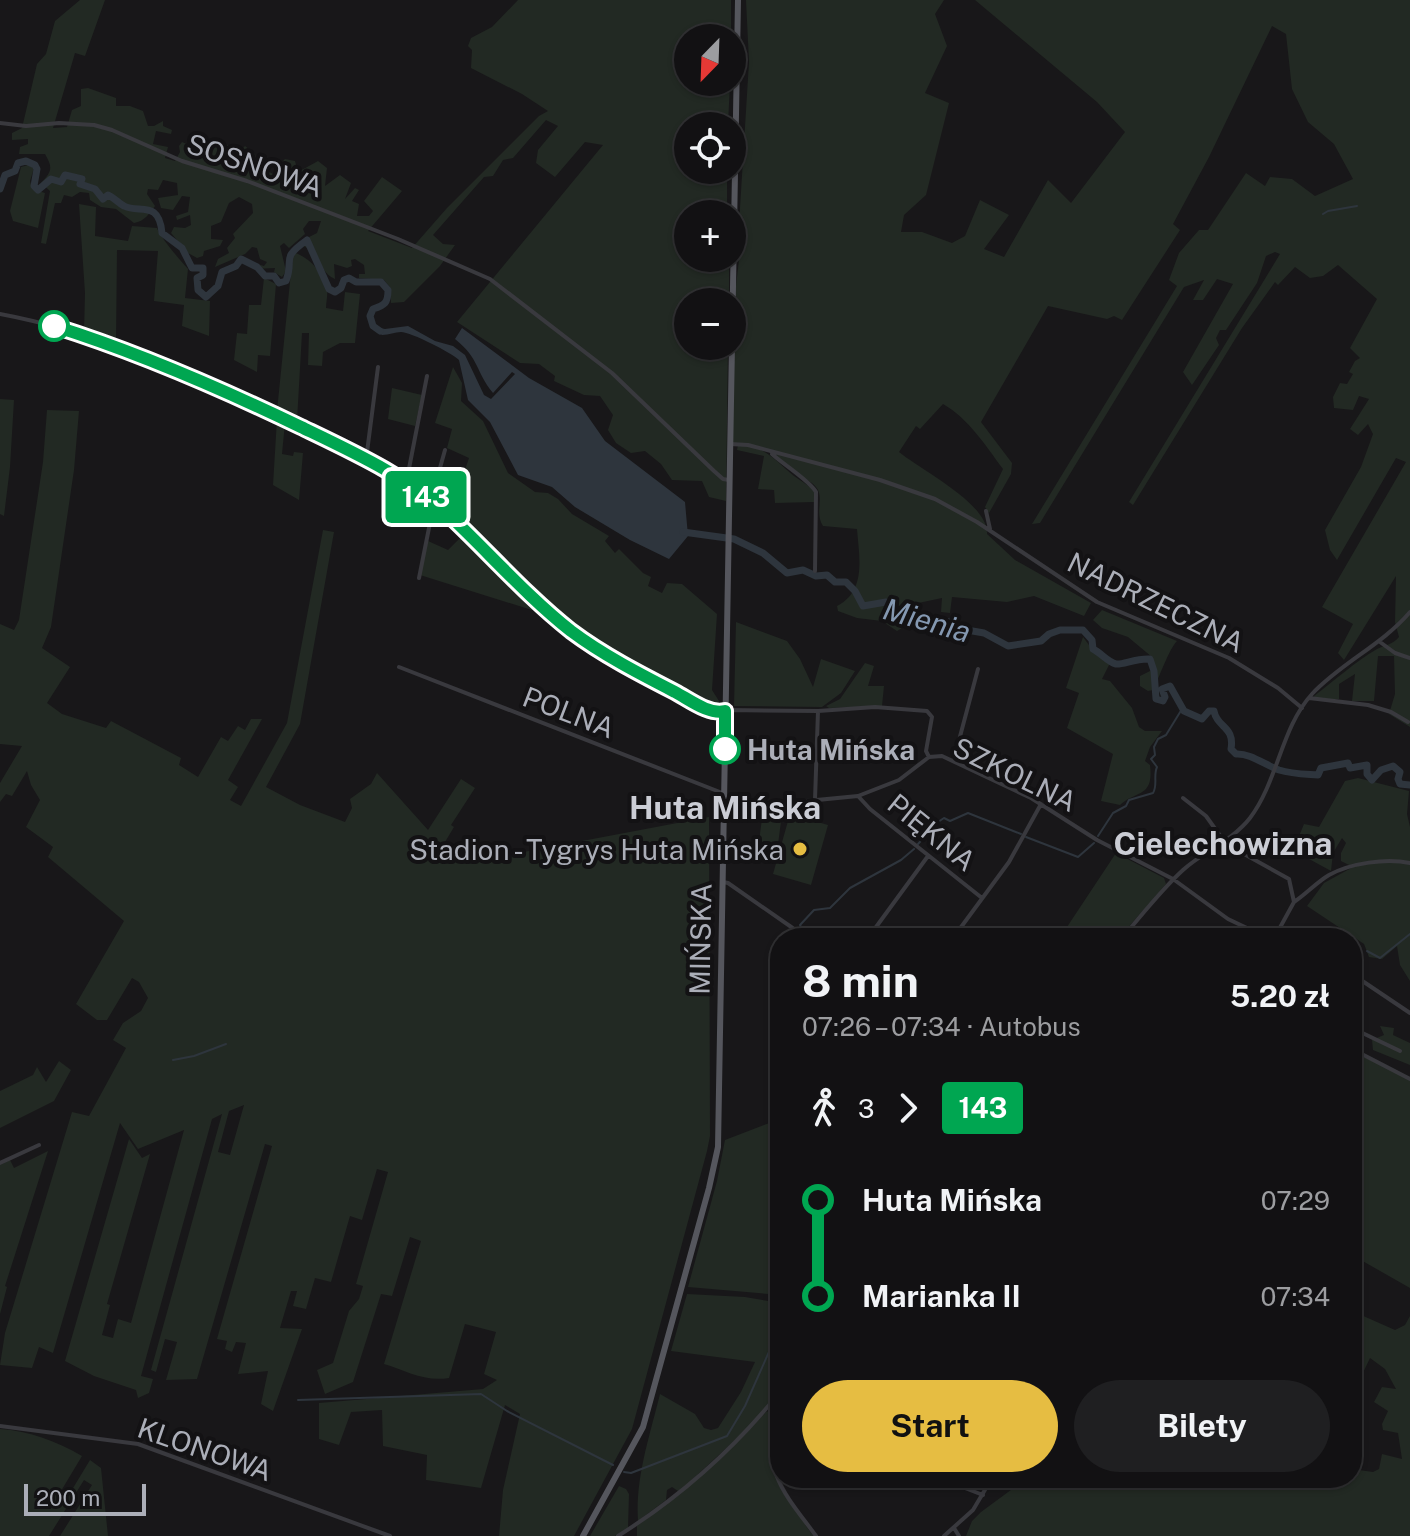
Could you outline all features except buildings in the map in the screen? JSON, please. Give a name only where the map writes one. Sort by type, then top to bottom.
[{"type":"main road","name":"MIŃSKA","points":[[583,1536],[643,1427],[715,1166],[719,1129],[738,0]]},
{"type":"street","name":"SOSNOWA","points":[[0,123],[26,126],[77,124],[112,130],[182,161],[247,181],[398,239],[490,279],[612,373],[714,471],[723,479],[730,480]]},
{"type":"street","points":[[0,314],[43,323],[168,366],[366,460],[449,515],[558,620],[589,643],[634,671],[708,709],[818,711],[875,707],[927,711],[932,717],[926,751],[929,757]]},
{"type":"street","points":[[366,460],[378,367]]},
{"type":"street","points":[[406,484],[427,376]]},
{"type":"street","name":"NADRZECZNA","points":[[730,444],[748,445],[912,490],[949,506],[1097,602],[1229,658],[1278,688],[1302,708]]},
{"type":"street","points":[[419,578],[445,450]]},
{"type":"street","points":[[769,452],[796,476],[813,486],[816,492],[815,571]]},
{"type":"street","points":[[986,511],[991,531]]},
{"type":"street","points":[[1131,928],[1173,879],[1225,841],[1251,816],[1309,698],[1380,642],[1410,612]]},
{"type":"street","points":[[1380,642],[1395,653],[1410,658]]},
{"type":"street","name":"POLNA","points":[[399,667],[725,794]]},
{"type":"street","points":[[953,760],[978,669]]},
{"type":"street","points":[[1309,698],[1368,705],[1391,712],[1408,722]]},
{"type":"street","points":[[815,800],[818,711]]},
{"type":"street","points":[[818,749],[856,748]]},
{"type":"street","name":"SZKOLNA","points":[[725,809],[858,796],[899,780],[929,757],[940,756],[1041,804],[1097,840],[1173,879],[1228,919],[1247,928]]},
{"type":"street","name":"PIĘKNA","points":[[858,796],[870,809],[982,898]]},
{"type":"street","points":[[1183,798],[1202,812],[1230,847],[1287,877],[1294,902]]},
{"type":"street","points":[[960,928],[1009,862],[1041,804]]},
{"type":"street","points":[[875,928],[928,856]]},
{"type":"street","points":[[1282,928],[1294,902],[1328,875],[1342,869],[1391,861],[1410,863]]},
{"type":"street","points":[[723,882],[793,928]]},
{"type":"street","points":[[1362,981],[1410,1013]]},
{"type":"street","points":[[1362,1033],[1400,1051]]},
{"type":"street","points":[[1362,1054],[1410,1079]]},
{"type":"street","points":[[0,1163],[39,1145]]},
{"type":"street","points":[[618,1536],[673,1500],[739,1441],[770,1404]]},
{"type":"street","name":"KLONOWA","points":[[0,1426],[138,1444],[390,1536]]},
{"type":"street","points":[[782,1488],[816,1536]]},
{"type":"street","points":[[965,1488],[983,1495]]},
{"type":"street","points":[[944,1536],[973,1510],[987,1488]]},
{"type":"street","points":[[954,1528],[959,1536]]},
{"type":"shaded area","points":[[80,0],[105,0],[85,56],[75,53],[53,128],[67,127],[72,110],[81,106],[81,89],[88,88],[116,98],[116,106],[130,106],[143,111],[148,126],[163,121],[163,126],[172,130],[171,134],[156,131],[153,144],[168,147],[165,158],[175,161],[182,142],[196,148],[210,140],[239,152],[245,146],[255,154],[258,166],[275,175],[276,168],[285,159],[295,161],[298,172],[318,161],[327,168],[325,186],[340,175],[351,183],[345,199],[355,188],[359,190],[352,201],[359,204],[357,216],[369,216],[373,211],[364,201],[382,177],[402,191],[368,231],[412,248],[447,208],[539,116],[548,111],[471,68],[472,50],[468,46],[471,38],[492,27],[518,0],[731,0],[731,24],[674,24],[674,96],[729,96],[729,112],[674,112],[674,184],[727,184],[727,200],[674,200],[674,272],[729,272],[729,288],[674,288],[674,360],[728,360],[726,501],[709,497],[702,481],[672,480],[661,464],[645,451],[631,453],[616,443],[608,430],[613,415],[600,396],[584,395],[554,381],[555,376],[539,364],[520,363],[457,322],[603,145],[585,142],[555,177],[536,163],[538,150],[558,126],[546,120],[513,158],[503,160],[493,176],[484,177],[433,235],[443,244],[455,245],[440,266],[404,302],[391,303],[390,287],[384,280],[359,278],[359,274],[365,274],[364,265],[355,259],[351,260],[352,266],[347,268],[334,264],[335,279],[326,273],[304,246],[307,238],[317,233],[321,221],[309,221],[303,229],[305,234],[289,248],[284,243],[280,246],[286,271],[282,277],[274,272],[275,268],[254,269],[257,264],[264,266],[267,262],[260,259],[257,248],[252,247],[245,254],[215,267],[218,259],[229,253],[227,248],[235,238],[233,234],[253,213],[252,204],[239,197],[229,203],[221,222],[211,226],[211,239],[223,240],[220,246],[204,251],[203,256],[197,258],[188,253],[171,233],[174,227],[191,225],[190,215],[177,220],[176,216],[188,212],[190,197],[182,196],[173,210],[161,208],[158,198],[178,195],[177,183],[163,180],[158,190],[148,189],[147,194],[155,206],[144,219],[134,223],[116,209],[101,207],[90,200],[89,193],[80,192],[72,197],[64,195],[61,203],[55,203],[46,244],[41,243],[50,191],[41,183],[49,172],[49,163],[45,154],[19,154],[20,147],[28,144],[28,139],[12,140],[12,133],[22,128],[37,64],[46,54],[55,21]]},
{"type":"shaded area","points":[[746,0],[944,0],[935,14],[947,46],[925,93],[949,103],[926,195],[904,215],[901,232],[922,232],[952,243],[965,236],[980,200],[1009,215],[984,249],[1004,257],[1048,180],[1071,203],[1125,132],[1097,102],[975,0],[1410,0],[1410,727],[1389,714],[1395,694],[1394,656],[1378,656],[1374,701],[1352,701],[1355,674],[1339,684],[1339,699],[1315,699],[1314,696],[1361,660],[1399,637],[1395,622],[1396,576],[1344,660],[1338,653],[1353,624],[1322,607],[1406,462],[1396,458],[1337,560],[1330,550],[1325,530],[1361,467],[1373,434],[1368,424],[1358,435],[1350,429],[1369,399],[1359,396],[1353,410],[1334,408],[1333,397],[1340,383],[1347,384],[1353,374],[1349,372],[1360,358],[1350,348],[1377,299],[1338,265],[1323,276],[1310,278],[1295,267],[1278,285],[1275,282],[1242,328],[1133,505],[1129,502],[1280,254],[1275,252],[1266,256],[1257,283],[1226,330],[1220,330],[1216,338],[1219,345],[1192,385],[1183,372],[1233,284],[1217,279],[1203,300],[1193,300],[1204,280],[1184,287],[1040,523],[1032,524],[1177,286],[1169,280],[1179,253],[1199,230],[1208,230],[1246,173],[1265,186],[1270,177],[1292,179],[1315,196],[1353,179],[1334,144],[1308,122],[1292,89],[1286,34],[1272,26],[1173,224],[1180,230],[1122,320],[1114,316],[1107,319],[1048,306],[981,422],[1012,463],[1011,474],[989,513],[985,507],[1003,469],[976,433],[952,410],[943,404],[920,429],[916,426],[899,452],[966,500],[985,523],[987,534],[1015,560],[1091,603],[1084,616],[1034,596],[1007,602],[952,597],[950,613],[941,612],[942,598],[909,605],[902,628],[897,631],[882,621],[857,618],[838,611],[837,606],[847,599],[857,582],[857,529],[823,526],[819,494],[814,485],[761,448],[731,443],[734,360],[746,360],[746,288],[736,288],[738,272],[746,272],[746,200],[740,200],[741,184],[746,184],[749,62]]},
{"type":"shaded area","points":[[28,165],[34,168],[30,181],[32,189],[45,193],[38,228],[13,221],[10,211],[21,167]]},
{"type":"shaded area","points":[[79,204],[96,207],[95,236],[128,241],[132,226],[157,228],[188,269],[185,298],[210,301],[209,336],[182,326],[184,305],[154,301],[158,251],[117,250],[116,341],[84,332],[85,293]]},
{"type":"shaded area","points":[[293,252],[310,261],[319,271],[327,289],[326,308],[343,311],[345,292],[360,294],[355,343],[340,343],[323,352],[322,366],[308,365],[309,333],[302,333],[297,421],[277,411]]},
{"type":"shaded area","points":[[264,278],[276,284],[270,356],[258,355],[257,372],[234,360],[237,333],[247,334],[249,305],[261,305]]},
{"type":"shaded area","points":[[370,326],[385,329],[408,326],[435,341],[453,346],[465,355],[484,395],[491,399],[515,374],[512,372],[493,393],[469,353],[455,339],[462,328],[529,378],[582,408],[605,441],[685,502],[688,536],[669,559],[575,507],[552,487],[518,475],[490,422],[468,400],[459,360],[413,335],[401,332],[382,335]]},
{"type":"shaded area","points":[[453,367],[462,383],[461,401],[483,421],[508,473],[535,492],[548,493],[558,499],[572,514],[609,536],[605,541],[615,553],[619,549],[651,577],[648,586],[662,593],[667,583],[682,584],[717,614],[712,690],[719,701],[718,707],[709,705],[598,642],[523,580],[451,511],[469,458],[447,448],[452,429],[435,423]]},
{"type":"shaded area","points":[[392,388],[422,395],[415,426],[388,419]]},
{"type":"shaded area","points":[[0,399],[14,400],[4,516],[0,514]]},
{"type":"shaded area","points":[[47,410],[79,411],[74,470],[51,627],[42,648],[70,667],[47,703],[62,714],[106,728],[111,721],[181,758],[179,765],[198,777],[221,737],[228,741],[238,726],[245,730],[251,719],[262,719],[228,780],[238,787],[230,800],[241,806],[287,723],[323,530],[334,532],[300,724],[266,787],[300,805],[345,822],[352,808],[350,799],[371,784],[377,773],[428,830],[461,779],[475,788],[451,825],[454,827],[445,842],[477,861],[709,817],[710,1136],[632,1429],[574,1536],[499,1536],[503,1490],[520,1414],[505,1405],[481,1488],[426,1480],[427,1455],[383,1446],[382,1410],[351,1412],[339,1445],[319,1439],[319,1403],[483,1389],[497,1380],[484,1374],[496,1332],[465,1324],[449,1378],[424,1377],[384,1364],[421,1241],[410,1237],[392,1296],[381,1294],[353,1382],[325,1394],[317,1370],[333,1363],[349,1311],[359,1299],[363,1286],[356,1284],[388,1172],[377,1169],[362,1220],[350,1216],[331,1282],[315,1278],[306,1309],[293,1306],[297,1291],[291,1291],[280,1328],[302,1329],[273,1411],[261,1404],[268,1371],[238,1374],[246,1343],[236,1342],[232,1352],[225,1349],[227,1341],[217,1339],[272,1146],[265,1144],[197,1379],[166,1380],[177,1342],[165,1339],[156,1372],[151,1370],[222,1114],[212,1119],[141,1376],[153,1379],[149,1393],[138,1398],[136,1390],[94,1376],[65,1361],[129,1139],[142,1158],[150,1154],[107,1304],[110,1305],[102,1335],[113,1338],[118,1319],[131,1323],[184,1130],[138,1149],[120,1123],[53,1353],[39,1347],[32,1368],[0,1365],[5,1333],[72,1112],[89,1116],[126,1048],[113,1040],[123,1023],[141,1011],[148,998],[139,982],[132,978],[107,1020],[97,1020],[76,1004],[124,921],[48,857],[53,847],[26,827],[40,800],[27,771],[12,796],[6,794],[0,802],[0,783],[22,746],[0,744],[0,624],[14,630],[19,620],[43,462]],"holes":[[[244,1105],[230,1155],[218,1152],[229,1111]]]},
{"type":"shaded area","points":[[277,419],[285,423],[282,454],[293,456],[294,452],[303,453],[299,500],[273,485]]},
{"type":"shaded area","points":[[738,445],[755,447],[769,454],[815,492],[814,502],[775,503],[774,490],[758,489],[764,456],[737,450]]},
{"type":"shaded area","points":[[463,535],[537,604],[532,610],[420,575],[428,541],[448,550]]},
{"type":"shaded area","points":[[1102,610],[1177,641],[1153,690],[1148,691],[1140,686],[1140,676],[1154,669],[1152,657],[1128,637],[1102,628],[1093,620]]},
{"type":"shaded area","points":[[736,622],[787,641],[800,659],[813,687],[821,659],[855,671],[841,693],[822,707],[734,706]]},
{"type":"shaded area","points":[[1083,637],[1092,649],[1110,663],[1102,679],[1110,681],[1132,708],[1139,727],[1145,731],[1162,731],[1150,747],[1145,761],[1150,765],[1149,783],[1142,792],[1120,805],[1101,801],[1113,754],[1067,728],[1079,693],[1066,688]]},
{"type":"shaded area","points":[[865,663],[874,666],[868,686],[884,686],[882,706],[826,706],[840,699]]},
{"type":"shaded area","points":[[1358,778],[1409,791],[1410,981],[1400,965],[1397,946],[1382,959],[1369,957],[1362,943],[1362,928],[1340,928],[1307,906],[1324,883],[1353,867],[1341,861],[1346,843],[1342,838],[1333,853],[1331,871],[1300,854],[1302,849],[1295,846],[1304,824],[1319,827],[1345,781]]},
{"type":"shaded area","points":[[763,811],[782,814],[777,852],[758,849]]},
{"type":"shaded area","name":"Stadion - Tygrys Huta Mińska","points":[[790,814],[828,825],[811,885],[773,874]]},
{"type":"shaded area","points":[[1116,853],[1164,878],[1166,884],[1128,928],[1066,928]]},
{"type":"shaded area","points":[[1380,1026],[1394,1028],[1393,1035],[1410,1043],[1410,1065],[1373,1050],[1372,1040],[1384,1035]]},
{"type":"shaded area","points":[[1362,1056],[1410,1077],[1410,1288],[1362,1261]]},
{"type":"shaded area","points":[[59,1061],[71,1070],[54,1101],[0,1128],[0,1091],[33,1075],[37,1067],[46,1082]]},
{"type":"shaded area","points":[[770,1123],[770,1294],[688,1287],[725,1140]]},
{"type":"shaded area","points":[[48,1151],[5,1286],[0,1314],[0,1165],[10,1160],[14,1168]]},
{"type":"shaded area","points":[[687,1294],[770,1301],[770,1403],[747,1429],[682,1489],[678,1491],[672,1487],[667,1490],[666,1500],[638,1521],[641,1473],[660,1394],[695,1414],[704,1428],[718,1428],[741,1392],[755,1362],[671,1351]]},
{"type":"shaded area","points":[[1362,1315],[1395,1330],[1405,1325],[1410,1316],[1410,1536],[966,1536],[972,1521],[1013,1488],[1362,1488],[1362,1470],[1373,1472],[1379,1469],[1382,1454],[1402,1459],[1398,1433],[1383,1430],[1382,1424],[1388,1411],[1374,1402],[1382,1387],[1396,1389],[1385,1369],[1370,1358],[1362,1375]]},
{"type":"shaded area","points":[[767,1411],[770,1414],[770,1488],[783,1488],[814,1536],[637,1536],[637,1526],[705,1472]]},
{"type":"shaded area","points":[[0,1429],[42,1438],[82,1456],[61,1491],[70,1493],[90,1460],[101,1468],[108,1536],[60,1536],[92,1485],[84,1480],[49,1536],[0,1536]]},
{"type":"shaded area","points":[[619,1486],[629,1494],[628,1528],[615,1536],[590,1536]]},
{"type":"waterway","points":[[0,189],[5,175],[15,171],[18,163],[26,161],[37,169],[34,186],[38,190],[51,179],[61,182],[65,175],[82,179],[80,184],[95,189],[103,199],[108,195],[124,206],[153,212],[160,222],[162,233],[182,248],[192,268],[203,268],[203,275],[197,278],[198,290],[206,297],[218,286],[222,272],[236,266],[241,259],[257,267],[265,276],[274,276],[279,283],[286,281],[290,256],[307,240],[329,289],[335,292],[349,278],[356,282],[381,282],[388,290],[385,303],[373,309],[370,316],[373,326],[380,331]]},
{"type":"waterway","points":[[1323,214],[1357,206]]},
{"type":"waterway","name":"Mienia","points":[[683,532],[734,539],[763,553],[787,573],[803,570],[816,576],[827,575],[835,582],[846,582],[863,606],[886,602],[924,626],[952,621],[961,629],[984,633],[1008,646],[1041,641],[1060,630],[1083,630],[1092,640],[1093,649],[1113,663],[1150,659],[1156,699],[1163,701],[1162,689],[1170,686],[1184,711],[1202,719],[1209,711],[1214,711],[1218,721],[1228,731],[1231,749],[1236,754],[1252,757],[1279,770],[1303,774],[1318,775],[1321,768],[1348,763],[1350,768],[1367,765],[1367,774],[1372,780],[1381,770],[1393,766],[1400,772],[1400,784],[1410,785]]},
{"type":"waterway","points":[[1098,836],[1113,813],[1126,806],[1129,800],[1153,793],[1157,767],[1151,759],[1155,755],[1154,747],[1158,739],[1166,735],[1182,709]]},
{"type":"waterway","points":[[918,844],[944,818],[950,821],[968,813],[1021,834]]},
{"type":"waterway","points":[[1026,837],[1078,857],[1094,843]]},
{"type":"waterway","points":[[802,928],[800,925],[814,910],[830,908],[850,888],[901,860],[914,849]]},
{"type":"waterway","points":[[1367,951],[1380,958],[1410,934]]},
{"type":"waterway","points":[[173,1060],[226,1044]]},
{"type":"waterway","points":[[624,1472],[631,1473],[727,1436],[745,1406],[770,1350]]},
{"type":"waterway","points":[[298,1400],[481,1394],[507,1411],[613,1465]]},
{"type":"bus line","name":"143","points":[[54,326],[125,349],[197,378],[335,444],[406,484],[449,515],[558,620],[589,643],[634,671],[708,709],[725,711],[725,749]]},
{"type":"place","name":"Huta Mińska","points":[[725,749]]},
{"type":"place","name":"Stadion - Tygrys Huta Mińska","points":[[800,849]]},
{"type":"district","name":"Huta Mińska","points":[[725,807]]},
{"type":"district","name":"Cielechowizna","points":[[1223,843]]}]
